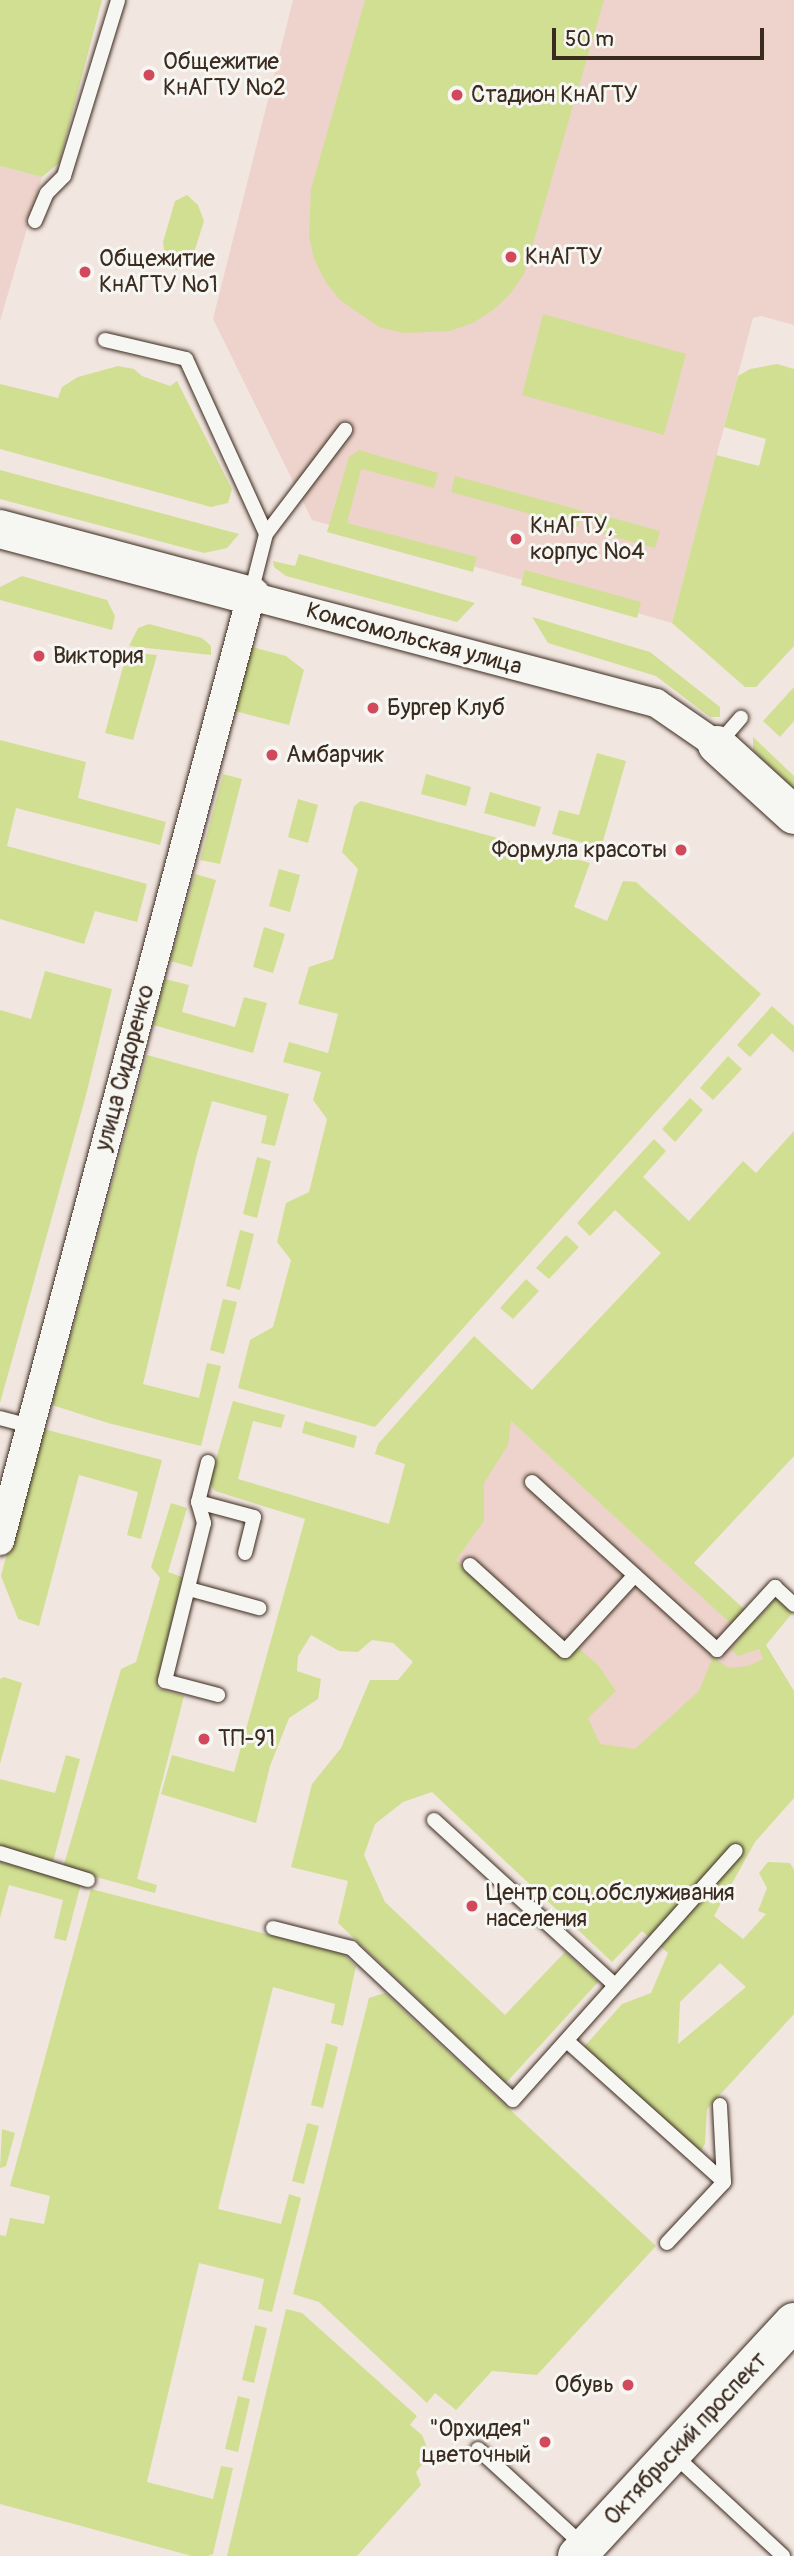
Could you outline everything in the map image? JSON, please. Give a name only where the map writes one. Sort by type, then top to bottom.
[{"type":"street","name":"Комсомольская улица","points":[[0,529],[656,703],[729,731],[794,815]]},
{"type":"street","name":"улица Сидоренко","points":[[0,1541],[251,596]]},
{"type":"street","name":"Октябрьский проспект","points":[[581,2552],[794,2322]]},
{"type":"lane","points":[[35,221],[47,193],[64,176],[118,0]]},
{"type":"lane","points":[[105,340],[186,359],[266,534]]},
{"type":"lane","points":[[251,596],[266,534],[345,430]]},
{"type":"lane","points":[[0,1418],[30,1426]]},
{"type":"lane","points":[[208,1462],[198,1502],[204,1523],[165,1681],[218,1695]]},
{"type":"lane","points":[[532,1482],[717,1650],[775,1587],[794,1605]]},
{"type":"lane","points":[[198,1502],[254,1517],[245,1553]]},
{"type":"lane","points":[[470,1565],[565,1651],[635,1575]]},
{"type":"lane","points":[[189,1589],[259,1608]]},
{"type":"lane","points":[[434,1820],[615,1985]]},
{"type":"lane","points":[[273,1928],[351,1948],[513,2100],[736,1851]]},
{"type":"lane","points":[[0,1853],[88,1880]]},
{"type":"lane","points":[[567,2041],[724,2182]]},
{"type":"lane","points":[[667,2243],[724,2182],[720,2105]]},
{"type":"lane","points":[[478,2449],[581,2552]]},
{"type":"lane","points":[[672,2453],[783,2556]]},
{"type":"shaded area","name":"КнАГТУ","points":[[293,0],[794,0],[794,325],[761,316],[753,318],[672,623],[312,520],[213,319]]},
{"type":"shaded area","points":[[0,166],[42,177],[0,321]]},
{"type":"shaded area","points":[[510,1420],[759,1649],[794,1723],[674,1869],[397,1559]]},
{"type":"green space","points":[[0,0],[102,0],[59,163],[42,177],[0,166]]},
{"type":"green space","name":"Стадион КнАГТУ","points":[[365,0],[604,0],[524,274],[510,294],[493,310],[473,323],[450,331],[403,333],[379,327],[340,300],[325,281],[314,259],[309,236],[311,189]]},
{"type":"green space","points":[[187,195],[198,205],[204,221],[193,256],[187,266],[176,270],[165,258],[163,242],[175,201]]},
{"type":"green space","points":[[543,314],[686,354],[664,435],[522,395]]},
{"type":"green space","points":[[777,364],[794,369],[794,646],[756,687],[745,687],[672,623],[716,455],[759,466],[766,439],[724,427],[738,376],[750,369]]},
{"type":"green space","points":[[118,366],[134,369],[142,376],[170,386],[177,381],[232,489],[228,503],[211,507],[0,449],[0,384],[58,398],[62,387],[78,377]]},
{"type":"green space","points":[[359,450],[438,473],[434,488],[361,469],[347,523],[477,557],[473,572],[327,532],[349,457]]},
{"type":"green space","points":[[0,470],[239,534],[227,548],[204,553],[0,499]]},
{"type":"green space","points":[[455,476],[583,511],[578,527],[451,492]]},
{"type":"green space","points":[[598,514],[660,531],[655,548],[593,531]]},
{"type":"green space","points":[[299,554],[475,603],[457,622],[286,576],[274,567],[273,561],[295,566]]},
{"type":"green space","points":[[525,570],[641,602],[637,618],[521,585]]},
{"type":"green space","points":[[22,576],[107,600],[115,616],[112,630],[0,600],[0,587]]},
{"type":"green space","points":[[532,617],[650,652],[720,707],[720,717],[710,717],[656,676],[548,643]]},
{"type":"green space","points":[[149,624],[202,638],[211,646],[211,655],[129,646],[138,628]]},
{"type":"green space","points":[[248,646],[286,656],[304,670],[289,725],[231,710]]},
{"type":"green space","points":[[127,652],[157,655],[133,740],[105,733]]},
{"type":"green space","points":[[794,687],[794,721],[780,737],[763,721]]},
{"type":"green space","points":[[753,737],[794,776],[794,789],[753,750]]},
{"type":"green space","points":[[0,740],[86,762],[78,798],[166,822],[160,845],[16,808],[7,846],[147,884],[137,922],[95,911],[84,944],[0,919]]},
{"type":"green space","points":[[597,753],[626,761],[601,848],[552,834],[559,810],[579,815]]},
{"type":"green space","points":[[223,774],[242,779],[220,864],[200,860]]},
{"type":"green space","points":[[426,774],[471,787],[466,806],[421,794]]},
{"type":"green space","points":[[490,792],[541,807],[535,827],[484,813]]},
{"type":"green space","points":[[298,799],[318,805],[308,843],[288,837]]},
{"type":"green space","points":[[361,801],[590,863],[574,907],[607,921],[623,881],[636,882],[761,994],[375,1427],[238,1388],[250,1340],[273,1327],[291,1260],[277,1242],[286,1203],[309,1192],[327,1119],[313,1100],[321,1072],[283,1062],[289,1042],[328,1053],[338,1014],[298,1004],[309,967],[333,959],[358,869],[342,852],[354,806]]},
{"type":"green space","points":[[279,869],[300,875],[290,912],[269,906]]},
{"type":"green space","points":[[195,874],[216,880],[192,967],[170,961]]},
{"type":"green space","points":[[264,927],[285,934],[273,973],[253,967]]},
{"type":"green space","points":[[45,971],[112,989],[86,1095],[0,1403],[0,1010],[31,1019]]},
{"type":"green space","points":[[165,979],[189,985],[182,1012],[235,1027],[244,997],[267,1003],[253,1053],[153,1025]]},
{"type":"green space","points":[[772,1006],[794,1026],[794,1053],[772,1033],[750,1057],[737,1045]]},
{"type":"green space","points":[[147,1055],[289,1094],[275,1146],[261,1143],[267,1116],[212,1101],[196,1158],[143,1384],[199,1398],[207,1363],[221,1366],[201,1446],[108,1423],[52,1405]]},
{"type":"green space","points":[[728,1056],[742,1069],[713,1100],[700,1088]]},
{"type":"green space","points":[[690,1098],[703,1110],[675,1142],[662,1129]]},
{"type":"green space","points":[[794,1131],[794,1456],[694,1563],[756,1620],[779,1595],[794,1611],[766,1645],[794,1691],[794,1798],[755,1842],[714,1916],[743,1939],[766,1914],[758,1911],[767,1888],[759,1873],[768,1862],[790,1863],[794,1870],[794,2014],[707,2109],[705,2144],[699,2153],[584,2047],[622,2004],[651,1993],[668,1953],[642,1931],[612,1962],[432,1792],[403,1802],[375,1824],[364,1855],[385,1902],[505,2015],[565,1952],[598,1982],[506,2083],[338,1923],[348,1881],[291,1867],[312,1784],[341,1748],[370,1680],[398,1680],[413,1662],[393,1643],[372,1640],[358,1652],[339,1651],[311,1635],[298,1656],[297,1671],[321,1679],[318,1699],[289,1718],[270,1766],[256,1823],[161,1794],[172,1755],[234,1772],[305,1519],[215,1491],[209,1483],[233,1401],[285,1415],[281,1428],[253,1421],[238,1479],[389,1524],[405,1464],[375,1454],[378,1444],[474,1336],[532,1390],[661,1253],[615,1210],[590,1236],[577,1223],[654,1139],[666,1151],[643,1177],[689,1221],[743,1161],[756,1173]],"holes":[[[511,1421],[743,1635],[731,1649],[738,1656],[759,1649],[763,1659],[748,1666],[729,1668],[713,1657],[699,1691],[635,1749],[600,1744],[588,1718],[616,1691],[598,1665],[577,1647],[565,1658],[456,1560],[484,1521],[484,1483],[508,1445]],[[720,1963],[746,1987],[678,2044],[680,2002]]]},
{"type":"green space","points":[[257,1157],[271,1161],[257,1218],[243,1214]]},
{"type":"green space","points":[[240,1230],[254,1234],[240,1290],[226,1286]]},
{"type":"green space","points":[[566,1235],[579,1247],[549,1279],[536,1268]]},
{"type":"green space","points":[[526,1279],[539,1291],[513,1319],[500,1308]]},
{"type":"green space","points":[[223,1299],[237,1302],[224,1354],[210,1350]]},
{"type":"green space","points":[[305,1421],[357,1436],[354,1448],[302,1433]]},
{"type":"green space","points":[[40,1428],[162,1460],[141,1539],[127,1535],[138,1492],[79,1475],[39,1626],[18,1619],[1,1576]]},
{"type":"green space","points":[[171,1503],[187,1508],[168,1572],[185,1578],[157,1688],[184,1696],[137,1879],[157,1885],[155,1893],[63,1868],[121,1669],[136,1662],[160,1578],[151,1567]]},
{"type":"green space","points":[[4,1677],[22,1683],[0,1764],[0,1679]]},
{"type":"green space","points":[[66,1755],[80,1759],[53,1862],[0,1846],[0,1779],[55,1793]]},
{"type":"green space","points":[[0,1862],[81,1884],[66,1941],[54,1938],[63,1900],[9,1885],[0,1918]]},
{"type":"green space","points":[[91,1889],[343,1954],[356,1966],[343,2026],[331,2023],[335,2004],[273,1987],[218,2209],[281,2224],[289,2194],[301,2198],[272,2312],[258,2309],[264,2279],[199,2263],[147,2482],[213,2499],[221,2466],[233,2468],[213,2554],[208,2556],[192,2556],[0,2504],[0,2235],[6,2236],[10,2218],[44,2224],[50,2196],[10,2186]]},
{"type":"green space","points":[[385,1993],[656,2246],[537,2375],[492,2371],[456,2410],[435,2393],[427,2403],[319,2302],[293,2294],[369,1998]]},
{"type":"green space","points":[[326,2043],[338,2047],[323,2108],[311,2105]]},
{"type":"green space","points":[[307,2123],[319,2126],[304,2184],[292,2181]]},
{"type":"green space","points":[[2,2129],[15,2133],[6,2166],[0,2168]]},
{"type":"green space","points":[[286,2309],[302,2313],[417,2416],[410,2425],[422,2435],[430,2455],[416,2472],[421,2485],[357,2556],[227,2556]]},
{"type":"green space","points":[[255,2325],[267,2328],[254,2383],[242,2380]]},
{"type":"green space","points":[[238,2396],[250,2399],[238,2452],[225,2449]]},
{"type":"place","name":"Общежитие КнАГТУ №2","points":[[149,75]]},
{"type":"place","name":"Стадион КнАГТУ","points":[[457,95]]},
{"type":"place","name":"КнАГТУ","points":[[511,257]]},
{"type":"place","name":"Общежитие КнАГТУ №1","points":[[85,272]]},
{"type":"place","name":"КнАГТУ, корпус №4","points":[[516,539]]},
{"type":"place","name":"Виктория","points":[[39,656]]},
{"type":"place","name":"Бургер Клуб","points":[[373,708]]},
{"type":"place","name":"Амбарчик","points":[[272,755]]},
{"type":"place","name":"Формула красоты","points":[[681,850]]},
{"type":"place","name":"ТП-91","points":[[204,1739]]},
{"type":"place","name":"Центр соц.обслуживания населения","points":[[472,1906]]},
{"type":"place","name":"Обувь","points":[[628,2385]]},
{"type":"place","name":"\"Орхидея\" цветочный","points":[[545,2442]]}]
